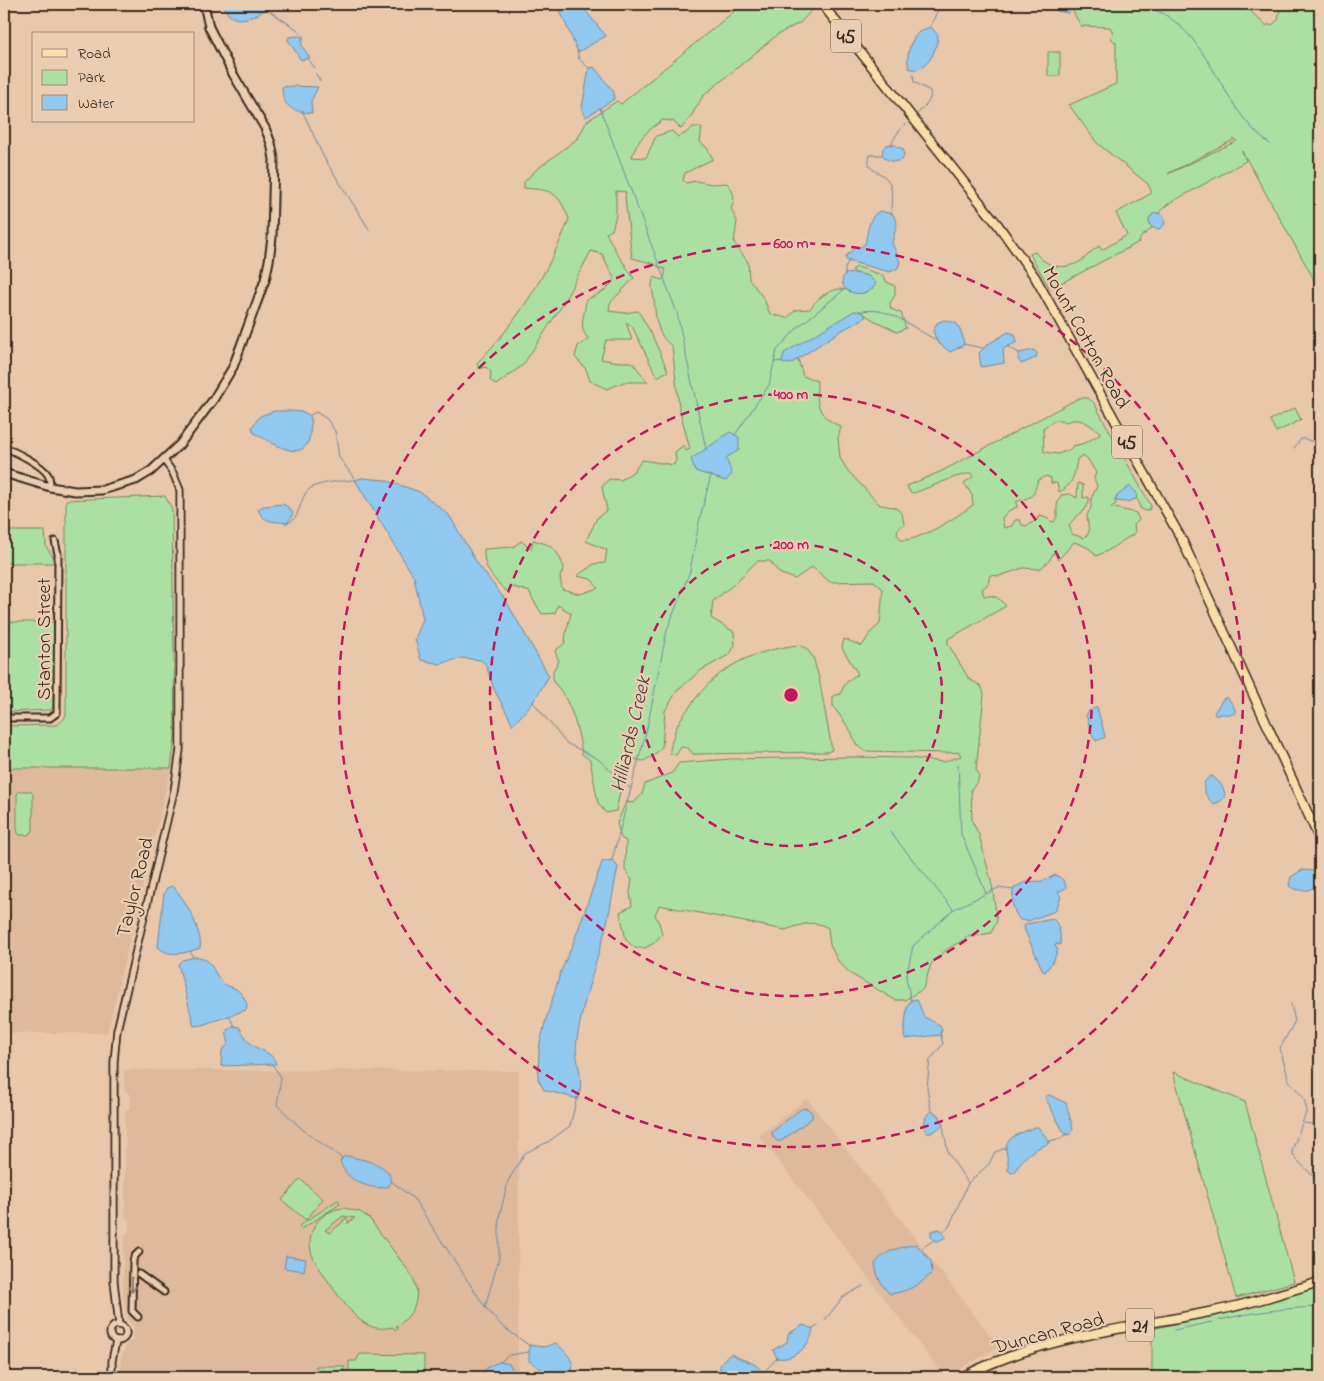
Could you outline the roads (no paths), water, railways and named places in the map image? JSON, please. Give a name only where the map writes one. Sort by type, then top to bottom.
[{"type":"main road","points":[[4,473],[50,487],[84,491],[116,487],[136,480],[151,471],[180,444],[234,368],[265,280],[272,237],[274,159],[271,143],[265,128],[233,74],[210,27],[204,4]]},
{"type":"main road","name":"Mount Cotton Road","points":[[822,4],[1004,232],[1040,285],[1182,540],[1320,840]]},
{"type":"main road","name":"Mount Cotton Road","points":[[828,4],[872,67]]},
{"type":"main road","name":"Duncan Road","points":[[962,1377],[1000,1360],[1048,1345],[1218,1310],[1320,1282]]},
{"type":"street","points":[[4,448],[20,455],[42,469],[48,475],[50,487]]},
{"type":"street","name":"Taylor Road","points":[[119,1325],[114,1281],[114,1062],[117,1030],[174,791],[180,750],[180,490],[164,460]]},
{"type":"street","name":"Stanton Street","points":[[4,718],[50,718],[57,713],[58,554],[55,541]]},
{"type":"street","points":[[138,1317],[132,1310],[132,1299],[133,1261],[139,1252]]},
{"type":"street","points":[[139,1274],[164,1292]]},
{"type":"street","points":[[119,1325],[125,1329],[126,1335],[121,1340],[116,1341],[110,1336],[110,1330],[114,1326],[119,1325]]},
{"type":"street","points":[[112,1377],[112,1361],[116,1341]]},
{"type":"water","points":[[224,4],[262,4],[265,9],[250,18],[240,19],[229,15]]},
{"type":"water","points":[[557,4],[580,4],[606,36],[578,52]]},
{"type":"water","points":[[1050,4],[1068,4],[1071,10],[1067,13],[1057,11]]},
{"type":"water","points":[[931,27],[938,35],[936,47],[930,59],[921,68],[909,68],[908,54],[913,39],[919,32]]},
{"type":"water","points":[[289,37],[302,37],[302,46],[310,58],[301,60],[288,40]]},
{"type":"water","points":[[594,67],[614,92],[614,99],[586,117],[582,108],[589,68]]},
{"type":"water","points":[[282,87],[318,87],[311,101],[312,113],[294,110],[286,104]]},
{"type":"water","points":[[892,144],[903,149],[904,155],[902,160],[891,161],[882,155],[886,145]]},
{"type":"water","points":[[880,211],[893,214],[897,223],[892,243],[900,262],[898,268],[890,272],[847,261],[845,257],[856,247],[861,247],[865,244],[871,220]]},
{"type":"water","points":[[1157,213],[1165,221],[1157,229],[1149,221]]},
{"type":"water","points":[[856,273],[868,276],[876,283],[872,289],[860,294],[847,290],[843,286],[842,281],[845,274]]},
{"type":"water","points":[[854,311],[861,311],[866,317],[790,364],[782,363],[784,353]]},
{"type":"water","points":[[944,320],[956,323],[962,334],[964,345],[950,352],[937,342],[933,331],[937,323]]},
{"type":"water","points":[[1008,332],[1015,334],[1017,342],[1003,349],[1004,363],[981,367],[979,353],[987,345]]},
{"type":"water","points":[[1034,350],[1037,353],[1036,358],[1021,364],[1018,359],[1019,353]]},
{"type":"water","points":[[274,411],[298,412],[309,415],[311,421],[310,434],[307,444],[302,449],[295,451],[278,446],[254,433],[252,427],[260,416]]},
{"type":"water","points":[[730,432],[739,437],[739,450],[726,458],[732,474],[726,481],[695,471],[691,459]]},
{"type":"water","points":[[362,478],[385,480],[420,492],[449,515],[477,563],[506,601],[549,676],[533,702],[513,725],[494,689],[486,665],[481,660],[461,658],[440,664],[421,660],[415,639],[423,619],[414,577],[355,480]]},
{"type":"water","points":[[1130,486],[1137,493],[1136,499],[1127,502],[1115,501],[1118,495]]},
{"type":"water","points":[[283,504],[293,513],[287,523],[266,519],[260,514],[258,509],[264,506]]},
{"type":"water","points":[[1227,697],[1236,713],[1216,716],[1214,713],[1223,699]]},
{"type":"water","points":[[1097,707],[1105,736],[1096,741],[1086,715]]},
{"type":"water","points":[[1212,776],[1220,784],[1225,794],[1222,800],[1214,804],[1205,794],[1204,790],[1205,782]]},
{"type":"water","points":[[612,860],[618,867],[610,909],[590,981],[577,1039],[576,1047],[581,1083],[578,1099],[544,1090],[538,1079],[539,1048],[561,971],[573,944],[602,862]]},
{"type":"water","points":[[1302,870],[1314,871],[1319,881],[1313,888],[1301,890],[1289,886],[1291,877]]},
{"type":"water","points":[[1055,875],[1063,880],[1066,888],[1058,892],[1061,897],[1055,911],[1028,921],[1020,920],[1013,905],[1014,888],[1025,882],[1043,881]]},
{"type":"water","points":[[172,886],[192,915],[199,933],[200,948],[184,953],[167,952],[158,947],[164,893],[167,888]]},
{"type":"water","points":[[1053,919],[1060,931],[1060,945],[1056,944],[1055,947],[1058,949],[1054,960],[1045,972],[1024,926]]},
{"type":"water","points":[[195,957],[209,962],[224,984],[240,992],[247,1004],[246,1010],[194,1026],[178,964],[182,960]]},
{"type":"water","points":[[917,999],[924,1017],[940,1025],[942,1030],[940,1035],[905,1039],[907,1006],[911,1000]]},
{"type":"water","points":[[233,1026],[239,1027],[251,1044],[269,1054],[276,1064],[221,1066],[222,1050],[228,1044],[227,1030]]},
{"type":"water","points":[[1049,1095],[1066,1103],[1073,1129],[1069,1135],[1064,1133],[1045,1097]]},
{"type":"water","points":[[807,1108],[812,1113],[812,1118],[781,1141],[777,1141],[773,1137],[772,1132],[801,1109]]},
{"type":"water","points":[[931,1111],[939,1115],[943,1125],[933,1132],[927,1132],[924,1124],[927,1115]]},
{"type":"water","points":[[1038,1127],[1049,1141],[1048,1144],[1028,1154],[1015,1172],[1011,1173],[1008,1170],[1006,1150],[1008,1141],[1016,1135]]},
{"type":"water","points":[[346,1156],[369,1161],[383,1168],[388,1173],[390,1179],[389,1186],[379,1188],[362,1184],[353,1179],[340,1162]]},
{"type":"water","points":[[940,1229],[946,1237],[936,1242],[931,1237],[931,1231]]},
{"type":"water","points":[[916,1244],[931,1261],[932,1273],[913,1287],[890,1294],[880,1280],[875,1264],[888,1253]]},
{"type":"water","points":[[286,1256],[306,1259],[304,1271],[284,1268]]},
{"type":"water","points":[[803,1325],[813,1329],[809,1341],[796,1354],[790,1357],[777,1358],[773,1350],[787,1342],[788,1334]]},
{"type":"water","points":[[556,1343],[572,1363],[573,1368],[568,1377],[547,1372],[529,1361],[529,1345],[544,1347]]},
{"type":"water","points":[[731,1354],[755,1365],[765,1377],[720,1377],[719,1370],[721,1364]]},
{"type":"water","points":[[500,1362],[509,1364],[514,1377],[482,1377],[482,1372]]},
{"type":"waterway","points":[[930,27],[943,4]]},
{"type":"waterway","points":[[1128,4],[1134,4],[1162,13],[1185,31],[1198,47],[1242,116],[1270,144]]},
{"type":"waterway","points":[[265,8],[298,30],[304,37],[302,41]]},
{"type":"waterway","points":[[577,51],[579,59],[589,68]]},
{"type":"waterway","points":[[308,59],[315,68]]},
{"type":"waterway","points":[[316,74],[320,81]]},
{"type":"waterway","points":[[913,75],[914,82],[930,91],[931,95],[927,104],[916,115]]},
{"type":"waterway","points":[[600,108],[677,313],[706,449]]},
{"type":"waterway","points":[[302,110],[324,158],[369,229]]},
{"type":"waterway","name":"Hilliards Creek","points":[[891,145],[907,123]]},
{"type":"waterway","name":"Hilliards Creek","points":[[881,155],[870,155],[869,161],[872,169],[887,179],[890,184],[892,194],[891,212]]},
{"type":"waterway","name":"Hilliards Creek","points":[[845,275],[845,268],[849,260]]},
{"type":"waterway","name":"Hilliards Creek","points":[[735,435],[769,385],[777,350],[798,327],[845,289]]},
{"type":"waterway","points":[[859,312],[870,310],[890,314],[937,340]]},
{"type":"waterway","points":[[963,344],[983,348]]},
{"type":"waterway","points":[[1007,346],[1019,353]]},
{"type":"waterway","name":"Hilliards Creek","points":[[774,362],[782,361]]},
{"type":"waterway","points":[[310,415],[316,412],[327,419],[335,431],[339,457],[356,481]]},
{"type":"waterway","points":[[1294,448],[1301,439],[1320,444]]},
{"type":"waterway","name":"Hilliards Creek","points":[[612,860],[647,728],[667,630],[690,571],[699,522],[711,475]]},
{"type":"waterway","points":[[287,523],[292,521],[298,513],[304,496],[311,488],[326,483],[354,480]]},
{"type":"waterway","points":[[533,702],[566,743],[598,759],[631,789]]},
{"type":"waterway","points":[[958,764],[961,834],[986,893]]},
{"type":"waterway","points":[[890,832],[953,909]]},
{"type":"waterway","points":[[911,1002],[906,977],[913,946],[954,909],[998,888],[1013,890]]},
{"type":"waterway","points":[[190,951],[193,957]]},
{"type":"waterway","points":[[1291,1004],[1295,1021],[1280,1048],[1289,1081],[1303,1097],[1307,1110],[1292,1151],[1295,1158],[1313,1176],[1320,1192]]},
{"type":"waterway","points":[[229,1016],[234,1026]]},
{"type":"waterway","name":"Hilliards Creek","points":[[931,1111],[927,1087],[930,1060],[943,1044],[940,1032]]},
{"type":"waterway","points":[[272,1064],[281,1077],[277,1105],[302,1129],[342,1158]]},
{"type":"waterway","name":"Hilliards Creek","points":[[485,1307],[499,1258],[499,1218],[508,1181],[525,1153],[548,1142],[570,1126],[577,1097]]},
{"type":"waterway","points":[[1304,1123],[1320,1125]]},
{"type":"waterway","name":"Hilliards Creek","points":[[943,1126],[948,1153],[968,1183]]},
{"type":"waterway","name":"Hilliards Creek","points":[[1047,1142],[1067,1134]]},
{"type":"waterway","name":"Hilliards Creek","points":[[943,1231],[949,1227],[968,1183],[989,1164],[995,1152],[1006,1148]]},
{"type":"waterway","points":[[391,1181],[414,1199],[485,1307],[502,1326],[530,1346]]},
{"type":"waterway","name":"Hilliards Creek","points":[[922,1248],[935,1239]]},
{"type":"waterway","name":"Hilliards Creek","points":[[825,1320],[843,1297],[863,1286]]},
{"type":"waterway","points":[[1219,1320],[1270,1311],[1320,1307]]},
{"type":"waterway","points":[[1174,1330],[1212,1322]]},
{"type":"waterway","name":"Hilliards Creek","points":[[813,1329],[818,1326]]},
{"type":"waterway","points":[[500,1362],[509,1355],[529,1352]]},
{"type":"waterway","name":"Hilliards Creek","points":[[762,1374],[778,1357]]}]
